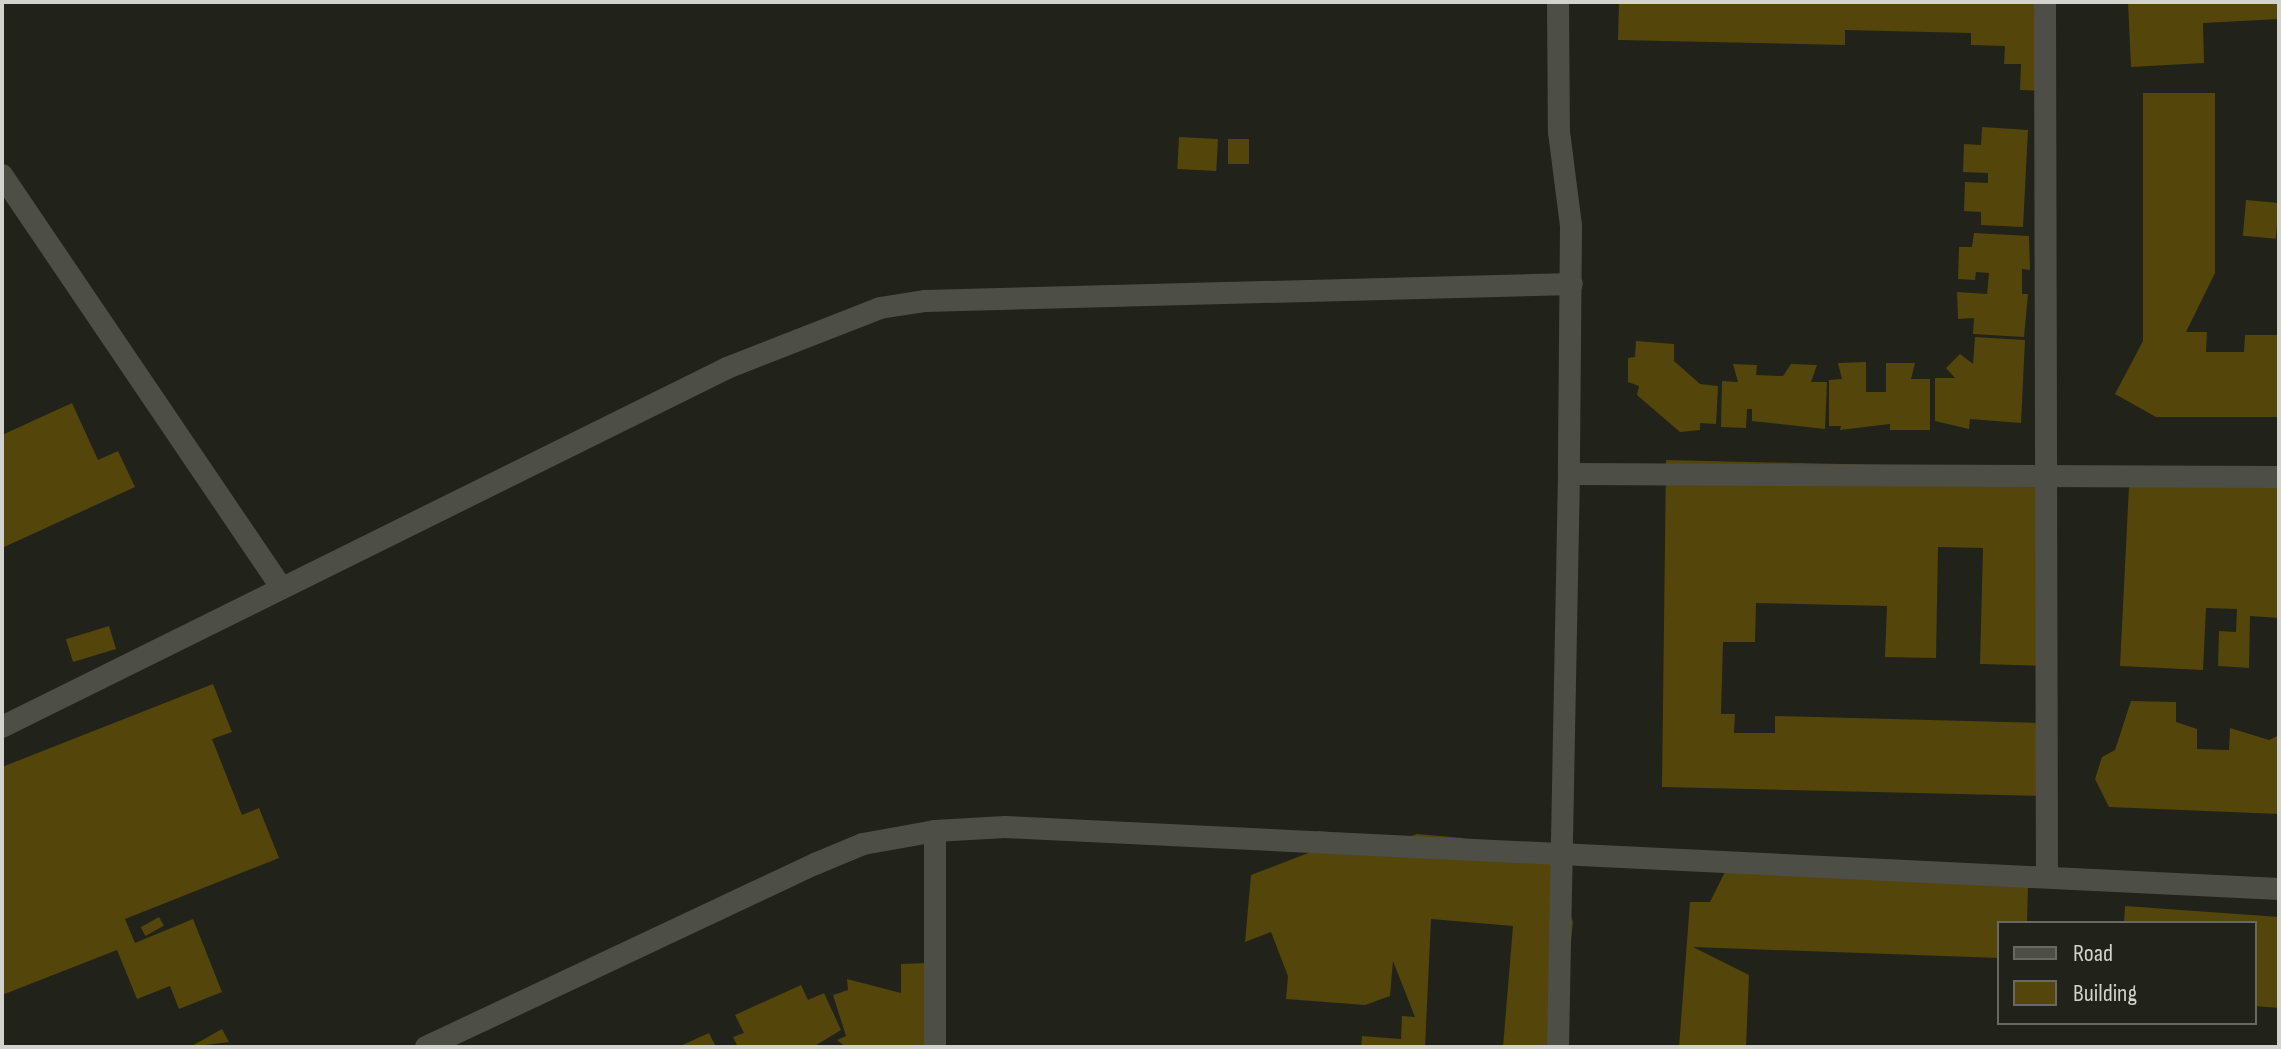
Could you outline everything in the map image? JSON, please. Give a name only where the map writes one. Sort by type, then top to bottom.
[{"type":"street","points":[[1558,2],[1559,132],[1569,197],[1572,284],[1558,1047]]},
{"type":"street","points":[[2045,2],[2047,877]]},
{"type":"street","points":[[2,175],[282,588]]},
{"type":"street","points":[[2,727],[727,368],[880,308],[956,299],[1572,284]]},
{"type":"street","points":[[1569,474],[2279,477]]},
{"type":"street","points":[[426,1047],[815,864],[863,844],[935,831],[1005,827],[1563,851],[2279,889]]},
{"type":"street","points":[[935,831],[935,1047]]},
{"type":"building","points":[[1619,2],[2051,2],[2049,91],[2020,90],[2021,64],[2004,64],[2005,46],[1971,45],[1971,33],[1845,30],[1845,45],[1618,40]]},
{"type":"building","points":[[2128,2],[2279,2],[2279,19],[2203,23],[2204,63],[2131,67]]},
{"type":"building","points":[[2143,93],[2215,93],[2215,273],[2186,332],[2207,332],[2206,352],[2244,352],[2245,335],[2279,335],[2279,417],[2156,417],[2115,394],[2143,341]]},
{"type":"building","points":[[1982,127],[2028,130],[2023,227],[1981,225],[1981,212],[1964,211],[1965,182],[1988,183],[1988,173],[1963,172],[1964,144],[1981,145]]},
{"type":"building","points":[[1179,137],[1218,139],[1216,171],[1177,169]]},
{"type":"building","points":[[1228,139],[1249,139],[1249,164],[1228,164]]},
{"type":"building","points":[[2246,200],[2279,203],[2276,239],[2243,236]]},
{"type":"building","points":[[1974,233],[2029,236],[2030,270],[2022,269],[2022,294],[2028,294],[2024,337],[1973,334],[1974,318],[1958,319],[1957,292],[1987,294],[1989,273],[1976,272],[1975,280],[1958,279],[1959,247],[1972,247]]},
{"type":"building","points":[[1975,337],[2025,340],[2021,423],[1970,419],[1969,429],[1935,421],[1935,378],[1955,378],[1946,368],[1960,354],[1973,364]]},
{"type":"building","points":[[1636,341],[1674,344],[1674,361],[1700,384],[1718,386],[1716,424],[1700,423],[1700,430],[1680,432],[1637,395],[1639,386],[1628,382],[1628,358],[1635,357]]},
{"type":"building","points":[[1866,362],[1866,392],[1886,392],[1886,363],[1915,363],[1911,379],[1930,379],[1930,430],[1890,430],[1890,424],[1840,430],[1841,426],[1829,426],[1829,380],[1842,379],[1838,363]]},
{"type":"building","points":[[1733,364],[1757,365],[1756,375],[1783,376],[1791,364],[1817,365],[1811,382],[1827,382],[1825,429],[1752,421],[1752,409],[1747,409],[1746,428],[1721,427],[1722,381],[1738,382]]},
{"type":"building","points":[[72,403],[98,460],[118,451],[135,487],[2,548],[2,435]]},
{"type":"building","points":[[1666,460],[2054,469],[2050,666],[1980,664],[1983,548],[1938,547],[1936,658],[1885,657],[1887,606],[1756,603],[1755,642],[1723,642],[1721,714],[1735,714],[1734,733],[1775,733],[1775,716],[2042,723],[2040,796],[1662,787]]},
{"type":"building","points":[[2130,466],[2279,473],[2279,618],[2250,616],[2249,668],[2218,666],[2219,631],[2236,632],[2237,609],[2206,608],[2203,670],[2120,666]]},
{"type":"building","points":[[109,626],[116,649],[73,662],[66,639]]},
{"type":"building","points":[[213,684],[232,732],[212,739],[242,815],[259,808],[279,858],[125,919],[135,943],[193,919],[222,992],[179,1009],[170,986],[137,999],[117,950],[2,995],[2,767]]},
{"type":"building","points":[[2131,701],[2176,702],[2176,722],[2197,729],[2197,749],[2229,750],[2230,728],[2269,740],[2279,735],[2279,814],[2109,807],[2095,779],[2102,757],[2115,750]]},
{"type":"building","points":[[1317,831],[1377,836],[1381,847],[1417,834],[1463,838],[1467,848],[1545,847],[1573,922],[1560,1047],[1503,1047],[1513,926],[1431,919],[1425,1047],[1361,1047],[1362,1036],[1401,1039],[1402,1016],[1415,1017],[1393,961],[1390,996],[1365,1005],[1286,999],[1288,976],[1271,932],[1245,942],[1251,875],[1316,850]]},
{"type":"building","points":[[1729,864],[2028,886],[2027,921],[1997,921],[1997,958],[1693,947],[1749,975],[1746,1047],[1679,1047],[1690,902],[1710,902]]},
{"type":"building","points":[[2125,906],[2279,917],[2279,1008],[2257,1006],[2257,921],[2124,921]]},
{"type":"building","points":[[159,917],[164,926],[145,936],[141,927]]},
{"type":"building","points":[[928,963],[925,1047],[846,1047],[837,1040],[846,1036],[833,995],[848,990],[847,979],[901,993],[901,964]]},
{"type":"building","points":[[801,985],[808,1000],[824,993],[841,1030],[813,1047],[738,1047],[733,1037],[744,1033],[735,1015]]},
{"type":"building","points":[[222,1029],[229,1042],[190,1047]]},
{"type":"building","points":[[709,1033],[716,1047],[678,1047]]}]
